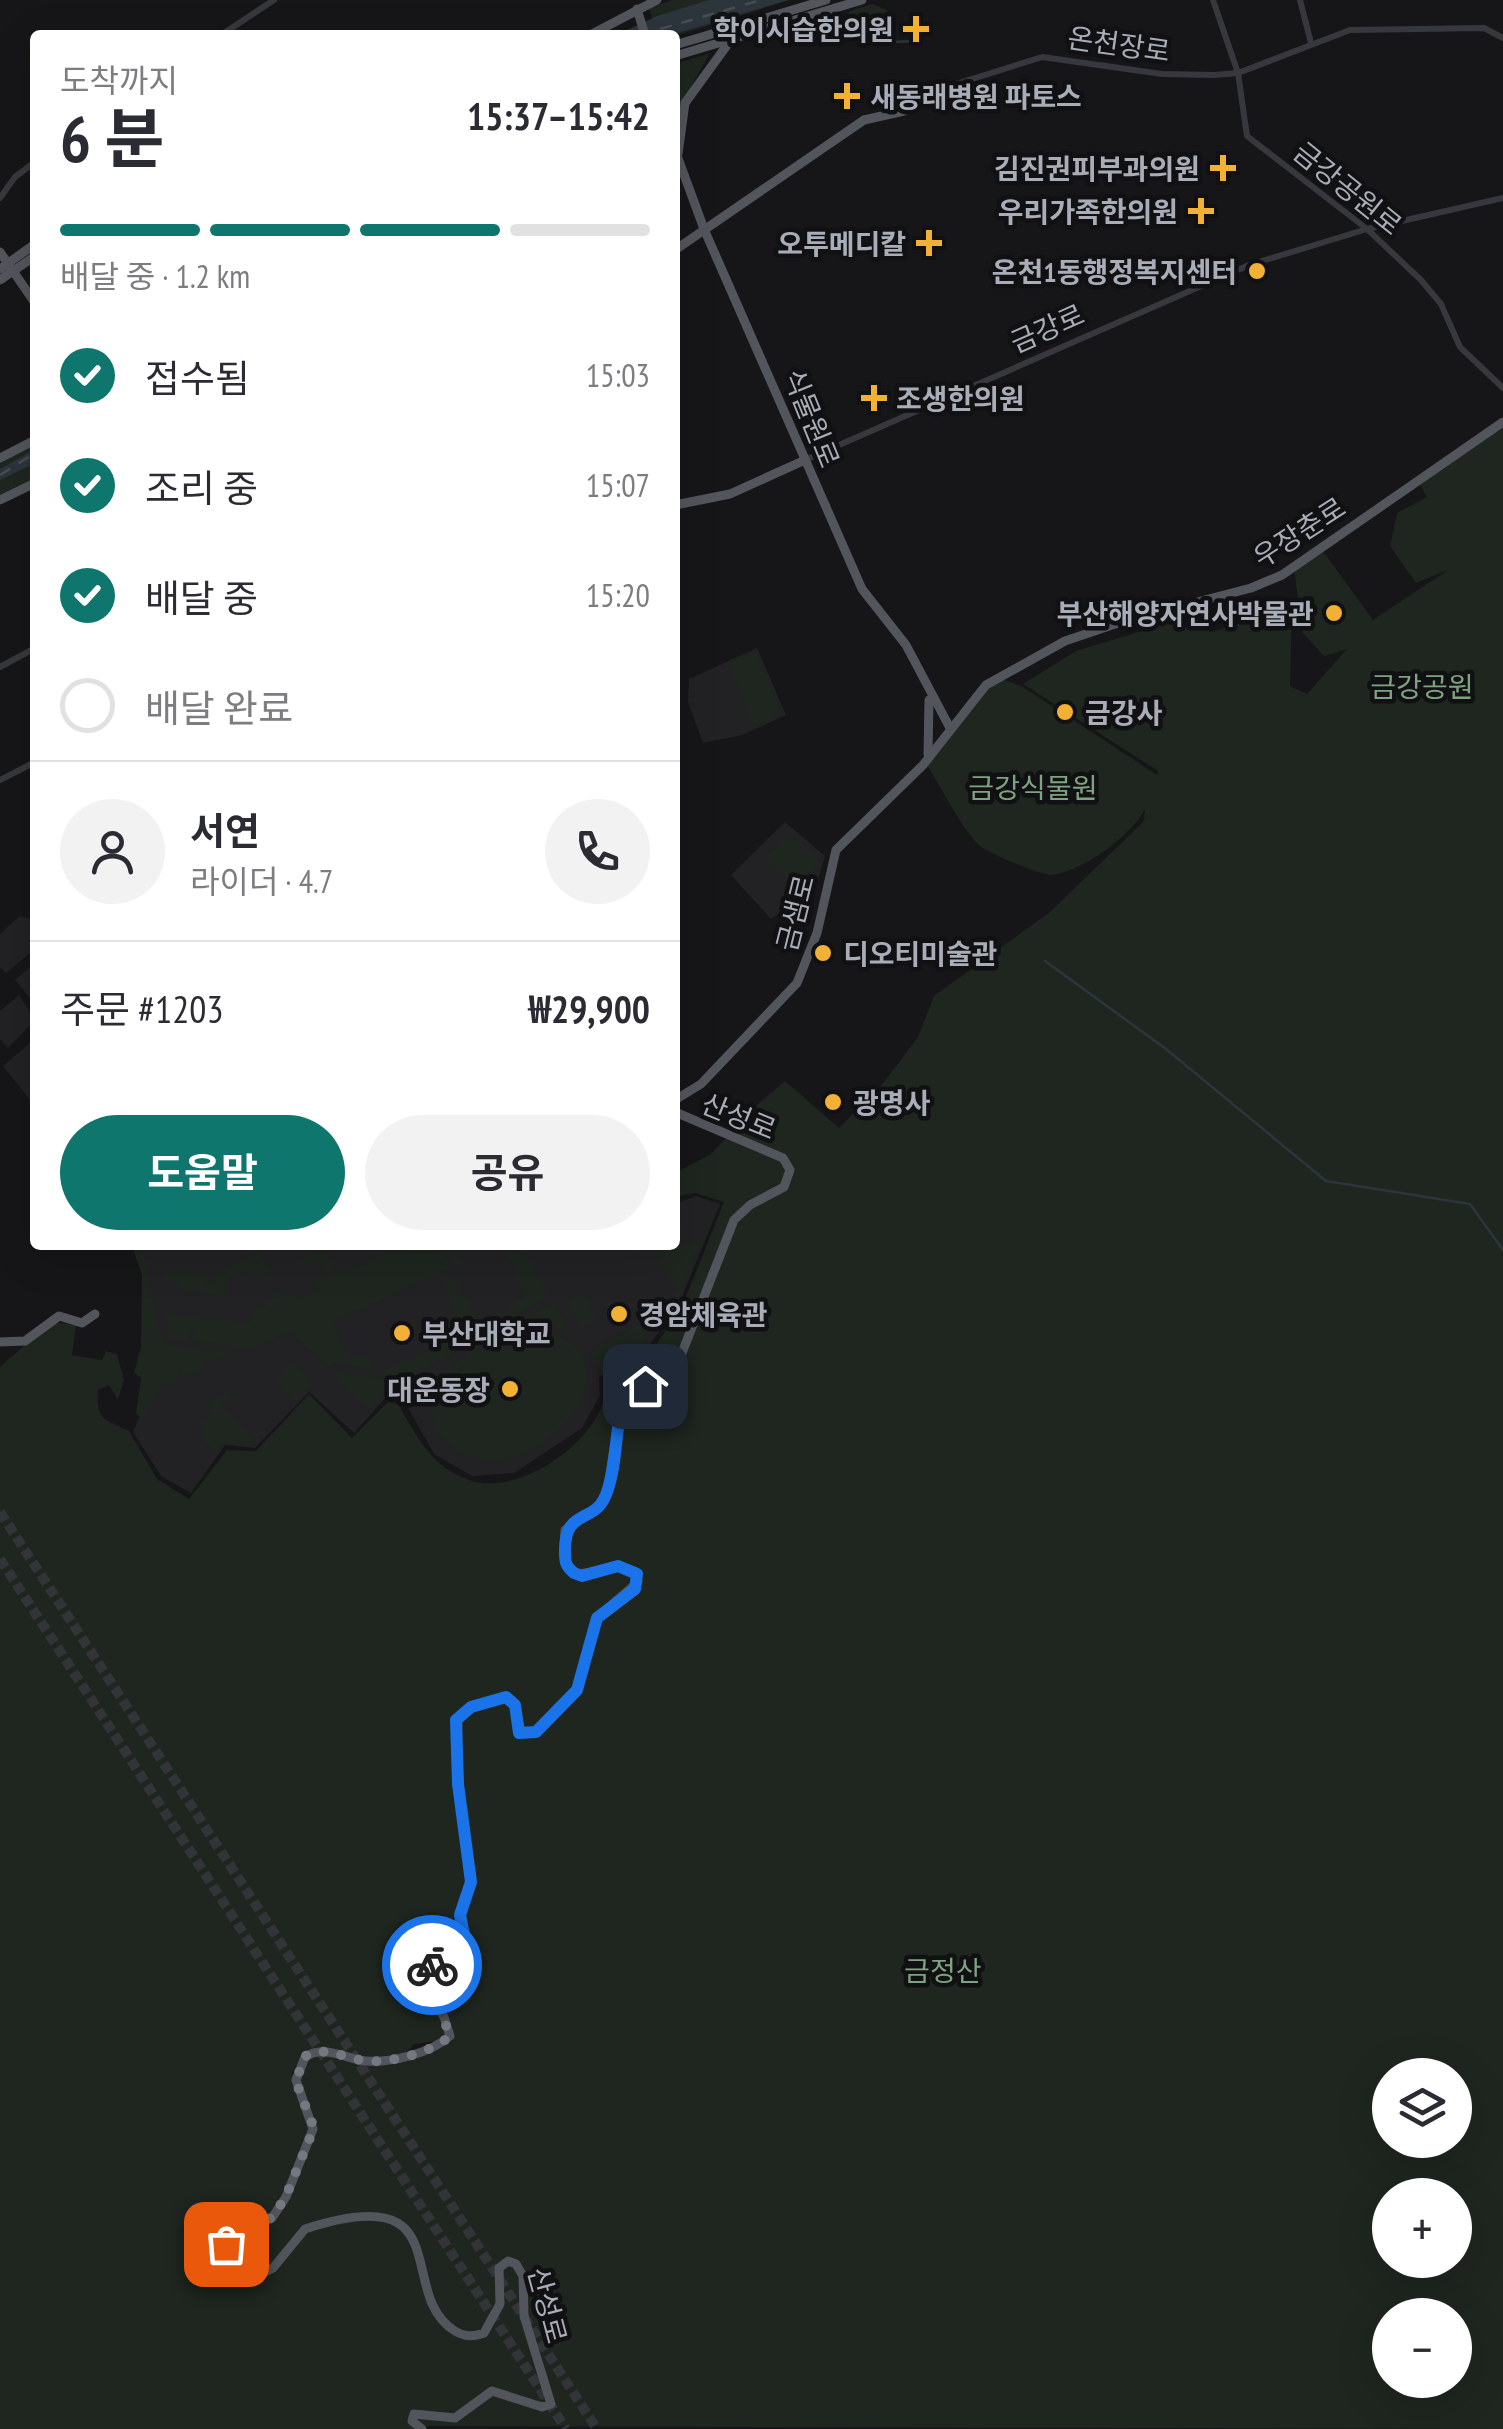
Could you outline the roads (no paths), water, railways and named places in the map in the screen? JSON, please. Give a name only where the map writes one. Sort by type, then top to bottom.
[{"type":"main road","points":[[597,30],[633,3],[657,0]]},
{"type":"main road","points":[[680,44],[826,0]]},
{"type":"main road","points":[[680,54],[862,0]]},
{"type":"main road","points":[[633,3],[643,30]]},
{"type":"main road","points":[[680,119],[685,103],[734,37]]},
{"type":"main road","name":"온천장로","points":[[680,246],[864,120],[904,111]]},
{"type":"main road","name":"식물원로","points":[[680,169],[862,589],[906,645],[950,728]]},
{"type":"main road","points":[[0,280],[7,268],[30,248]]},
{"type":"main road","points":[[0,252],[7,268],[30,297]]},
{"type":"main road","points":[[7,268],[30,258]]},
{"type":"main road","name":"우장춘로","points":[[950,728],[986,684],[1065,641],[1124,620],[1251,588],[1282,575],[1503,422]]},
{"type":"main road","points":[[0,458],[30,443]]},
{"type":"main road","name":"금강로","points":[[680,504],[730,494],[805,460]]},
{"type":"main road","points":[[0,500],[30,486]]},
{"type":"main road","name":"식물원로","points":[[927,758],[931,717],[928,692]]},
{"type":"main road","name":"금샘로","points":[[680,1097],[701,1084],[797,983],[817,934],[836,850],[927,758],[950,728]]},
{"type":"main road","name":"산성로","points":[[422,2429],[413,2423],[414,2414],[455,2418],[492,2391],[542,2407],[551,2404],[524,2316],[523,2278],[516,2264],[508,2260],[498,2268],[498,2310],[484,2333],[471,2336],[438,2317],[419,2246],[393,2221],[372,2218],[305,2229],[273,2268],[259,2275],[245,2270],[233,2257],[226,2239],[236,2228],[272,2218],[286,2196],[314,2128],[296,2082],[304,2057],[319,2051],[386,2060],[439,2044],[450,2036],[441,2012],[416,1976],[425,1964],[460,1983],[472,1975],[460,1915],[471,1882],[458,1784],[456,1720],[471,1707],[506,1697],[515,1705],[519,1733],[536,1732],[577,1690],[597,1618],[638,1582],[636,1573],[618,1566],[582,1576],[574,1573],[565,1562],[565,1530],[602,1504],[608,1490],[622,1404],[665,1376],[680,1358],[721,1262],[731,1226],[750,1205],[784,1187],[790,1170],[783,1158],[680,1114]]},
{"type":"main road","points":[[0,1342],[25,1341],[59,1316],[82,1323],[95,1314]]},
{"type":"street","points":[[229,30],[274,0]]},
{"type":"street","name":"금강공원로","points":[[1214,0],[1238,73],[1247,136],[1367,229],[1421,280],[1447,315],[1460,346],[1503,388]]},
{"type":"street","points":[[1300,0],[1311,43]]},
{"type":"street","name":"온천장로","points":[[904,111],[956,84],[1042,57],[1174,75],[1238,73],[1350,30],[1484,28],[1502,37]]},
{"type":"street","points":[[0,198],[15,177],[30,166]]},
{"type":"street","name":"금강로","points":[[805,460],[1249,265],[1367,229],[1503,198]]},
{"type":"street","points":[[0,667],[30,651]]},
{"type":"street","points":[[0,780],[30,765]]},
{"type":"waterway","points":[[878,36],[890,42],[918,41]]},
{"type":"waterway","points":[[1045,961],[1166,1049],[1326,1181],[1470,1204],[1503,1250]]},
{"type":"tunnel","points":[[0,1512],[597,2429]]},
{"type":"tunnel","points":[[0,1559],[566,2429]]},
{"type":"railway","points":[[656,30],[761,0]]},
{"type":"railway","points":[[0,475],[30,456]]},
{"type":"place","name":"학이시습한의원","points":[[916,29]]},
{"type":"place","name":"새동래병원 파토스","points":[[847,96]]},
{"type":"place","name":"김진권피부과의원","points":[[1223,168]]},
{"type":"place","name":"우리가족한의원","points":[[1201,211]]},
{"type":"place","name":"오투메디칼","points":[[929,243]]},
{"type":"place","name":"온천1동행정복지센터","points":[[1257,271]]},
{"type":"place","name":"조생한의원","points":[[874,398]]},
{"type":"place","name":"부산해양자연사박물관","points":[[1334,613]]},
{"type":"place","name":"금강사","points":[[1065,712]]},
{"type":"place","name":"디오티미술관","points":[[823,953]]},
{"type":"place","name":"광명사","points":[[833,1102]]},
{"type":"place","name":"경암체육관","points":[[619,1314]]},
{"type":"place","name":"부산대학교","points":[[402,1333]]},
{"type":"place","name":"대운동장","points":[[510,1389]]},
{"type":"park label","name":"금강공원","points":[[1422,686]]},
{"type":"park label","name":"금강식물원","points":[[1033,787]]},
{"type":"park label","name":"금정산","points":[[943,1970]]}]
